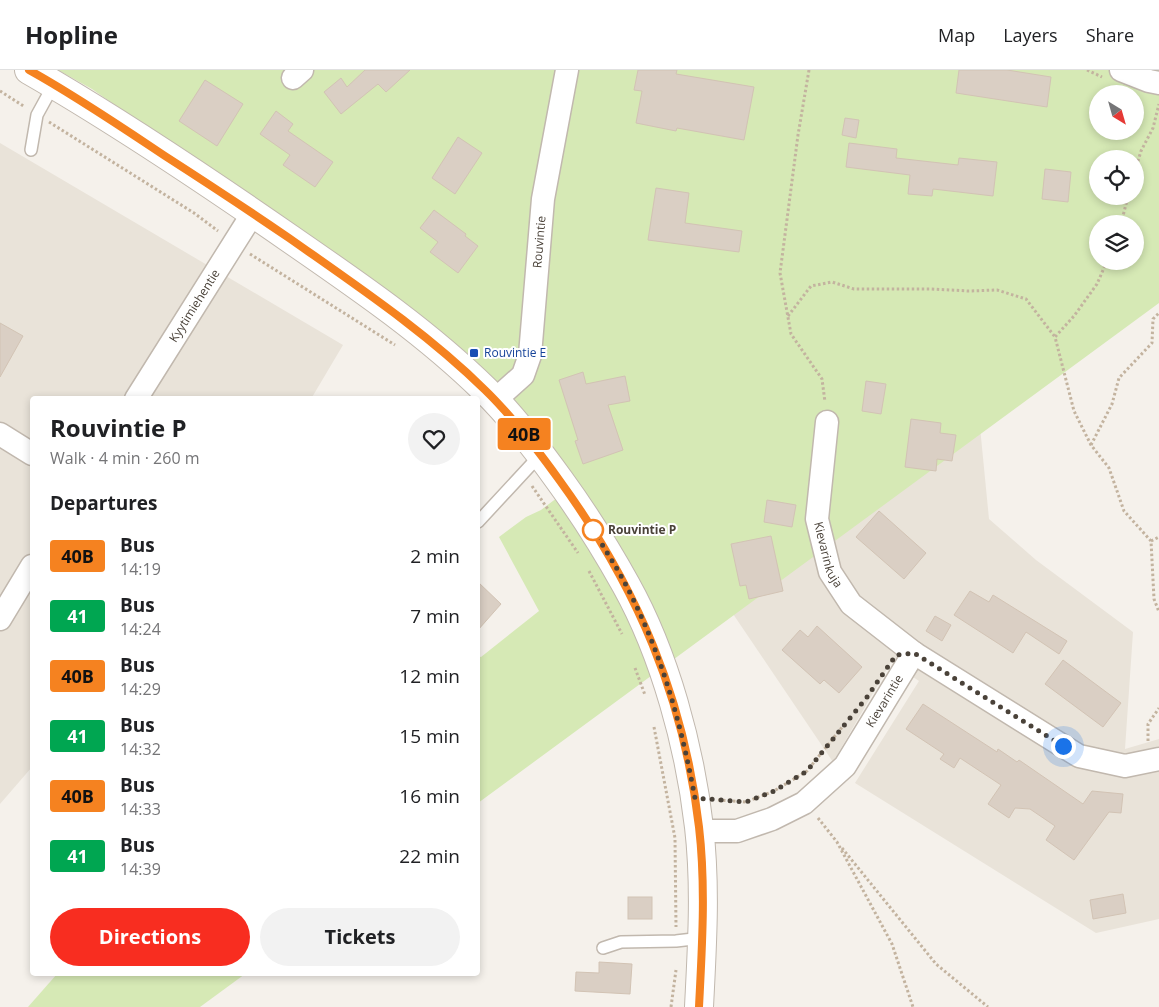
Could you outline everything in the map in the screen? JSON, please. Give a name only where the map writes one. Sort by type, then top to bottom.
[{"type":"street","points":[[29,70],[90,106],[253,213],[367,292],[426,337],[484,395],[532,463],[582,511],[628,588],[654,646],[673,698],[686,750],[699,831],[704,912],[689,940],[699,1007]]},
{"type":"street","name":"Rouvintie","points":[[484,395],[522,375],[530,355],[543,199],[567,70]]},
{"type":"street","points":[[1121,70],[1159,83]]},
{"type":"street","name":"Kyytimiehentie","points":[[138,396],[253,213]]},
{"type":"street","name":"Kievarinkuja","points":[[827,422],[817,519],[830,572],[851,604],[914,653]]},
{"type":"street","points":[[0,434],[30,453]]},
{"type":"street","points":[[0,619],[30,569]]},
{"type":"street","points":[[914,653],[1080,756],[1125,766],[1153,760]]},
{"type":"street","name":"Kievarintie","points":[[699,831],[737,831],[772,819],[804,803],[845,766],[914,653]]},
{"type":"lane","points":[[31,150],[37,115],[54,84]]},
{"type":"lane","points":[[480,520],[532,463]]},
{"type":"lane","points":[[603,948],[621,942],[689,940]]},
{"type":"path","points":[[809,70],[780,272],[791,334],[822,379],[827,422]]},
{"type":"path","points":[[1142,150],[1153,128],[1159,104]]},
{"type":"path","points":[[1056,337],[1097,284],[1103,270]]},
{"type":"path","points":[[788,317],[811,286],[832,282],[854,289],[997,290],[1026,299],[1056,337],[1074,411],[1091,445],[1109,468],[1124,511],[1151,541],[1154,599],[1159,612]]},
{"type":"path","points":[[1091,445],[1112,404],[1119,378],[1152,343],[1153,319],[1159,313]]},
{"type":"path","points":[[532,463],[579,554]]},
{"type":"path","points":[[1151,541],[1159,537]]},
{"type":"path","points":[[588,570],[623,636]]},
{"type":"path","points":[[634,663],[646,700]]},
{"type":"path","points":[[1153,760],[1148,724],[1159,708]]},
{"type":"path","points":[[653,719],[675,838],[689,940],[676,964],[671,1007]]},
{"type":"path","points":[[668,798],[746,802],[774,791],[807,771],[849,719]]},
{"type":"path","points":[[804,803],[936,964],[988,1007]]},
{"type":"path","points":[[837,842],[892,944],[913,1007]]},
{"type":"shaded area","points":[[0,143],[343,345],[313,396],[30,396],[30,769],[0,804]]},
{"type":"shaded area","points":[[976,386],[989,519],[1036,560],[1133,632],[1125,749],[1159,739],[1159,919],[1096,933],[855,783],[919,681],[891,662],[833,762],[729,608]]},
{"type":"green space","points":[[58,70],[1159,70],[1159,303],[480,802],[480,657],[539,611],[499,537],[526,517],[541,510],[578,482],[524,411],[470,355],[92,89]]},
{"type":"green space","points":[[55,976],[242,976],[200,1007],[28,1007]]},
{"type":"building","points":[[365,70],[410,70],[386,92],[378,84],[341,114],[324,92],[341,78],[347,87]]},
{"type":"building","points":[[638,70],[677,70],[676,74],[754,87],[744,140],[677,128],[676,131],[636,123],[642,91],[634,90]]},
{"type":"building","points":[[959,70],[1007,70],[1051,77],[1047,107],[956,93]]},
{"type":"building","points":[[205,80],[243,104],[217,146],[179,121]]},
{"type":"building","points":[[276,111],[293,124],[288,131],[333,162],[315,187],[283,165],[290,155],[260,134]]},
{"type":"building","points":[[845,118],[859,120],[856,138],[842,135]]},
{"type":"building","points":[[458,137],[482,153],[455,194],[432,178]]},
{"type":"building","points":[[849,143],[897,149],[896,158],[958,165],[959,158],[997,162],[993,196],[933,189],[932,196],[908,194],[910,175],[846,167]]},
{"type":"building","points":[[1045,169],[1071,172],[1068,202],[1042,199]]},
{"type":"building","points":[[656,188],[689,193],[685,223],[742,231],[739,252],[648,240]]},
{"type":"building","points":[[434,210],[466,234],[465,236],[478,246],[458,273],[430,252],[438,242],[420,228]]},
{"type":"building","points":[[0,323],[23,336],[0,377]]},
{"type":"building","points":[[583,372],[586,384],[625,376],[630,401],[608,405],[623,450],[583,464],[575,441],[578,440],[559,380]]},
{"type":"building","points":[[866,381],[886,384],[881,414],[862,411]]},
{"type":"building","points":[[911,419],[941,423],[940,433],[956,435],[952,461],[937,459],[936,471],[905,467]]},
{"type":"building","points":[[767,500],[796,505],[792,527],[764,522]]},
{"type":"building","points":[[879,511],[926,553],[904,579],[856,537]]},
{"type":"building","points":[[771,536],[783,591],[749,599],[746,585],[740,586],[731,544]]},
{"type":"building","points":[[480,584],[501,604],[480,628]]},
{"type":"building","points":[[970,591],[989,602],[993,595],[1067,641],[1059,654],[1026,632],[1013,653],[954,615]]},
{"type":"building","points":[[935,616],[951,625],[942,641],[926,631]]},
{"type":"building","points":[[817,626],[862,667],[839,693],[824,680],[820,684],[782,650],[800,630],[808,637]]},
{"type":"building","points":[[1063,660],[1121,703],[1103,727],[1045,684]]},
{"type":"building","points":[[923,704],[997,752],[998,749],[1017,762],[1019,760],[1083,804],[1092,791],[1123,794],[1121,813],[1109,812],[1074,860],[1046,840],[1055,826],[1030,809],[1015,808],[1009,818],[988,804],[1001,785],[960,758],[954,768],[940,759],[944,754],[906,729]]},
{"type":"building","points":[[1123,894],[1126,913],[1093,919],[1090,900]]},
{"type":"building","points":[[628,897],[652,897],[652,919],[628,919]]},
{"type":"building","points":[[599,962],[632,964],[630,994],[575,991],[576,972],[599,973]]},
{"type":"bus line","name":"40B","points":[[29,70],[90,106],[253,213],[367,292],[426,337],[495,400],[541,454],[582,511],[628,588],[654,646],[673,698],[686,750],[699,831],[704,912],[699,1007]]},
{"type":"place","name":"Rouvintie E","points":[[474,353]]},
{"type":"place","name":"Rouvintie P","points":[[593,530]]},
{"type":"route","points":[[593,530],[591,526],[628,588],[654,646],[673,698],[686,750],[695,798],[746,802],[774,791],[807,771],[867,697],[896,655],[914,653],[1063,746]]}]
